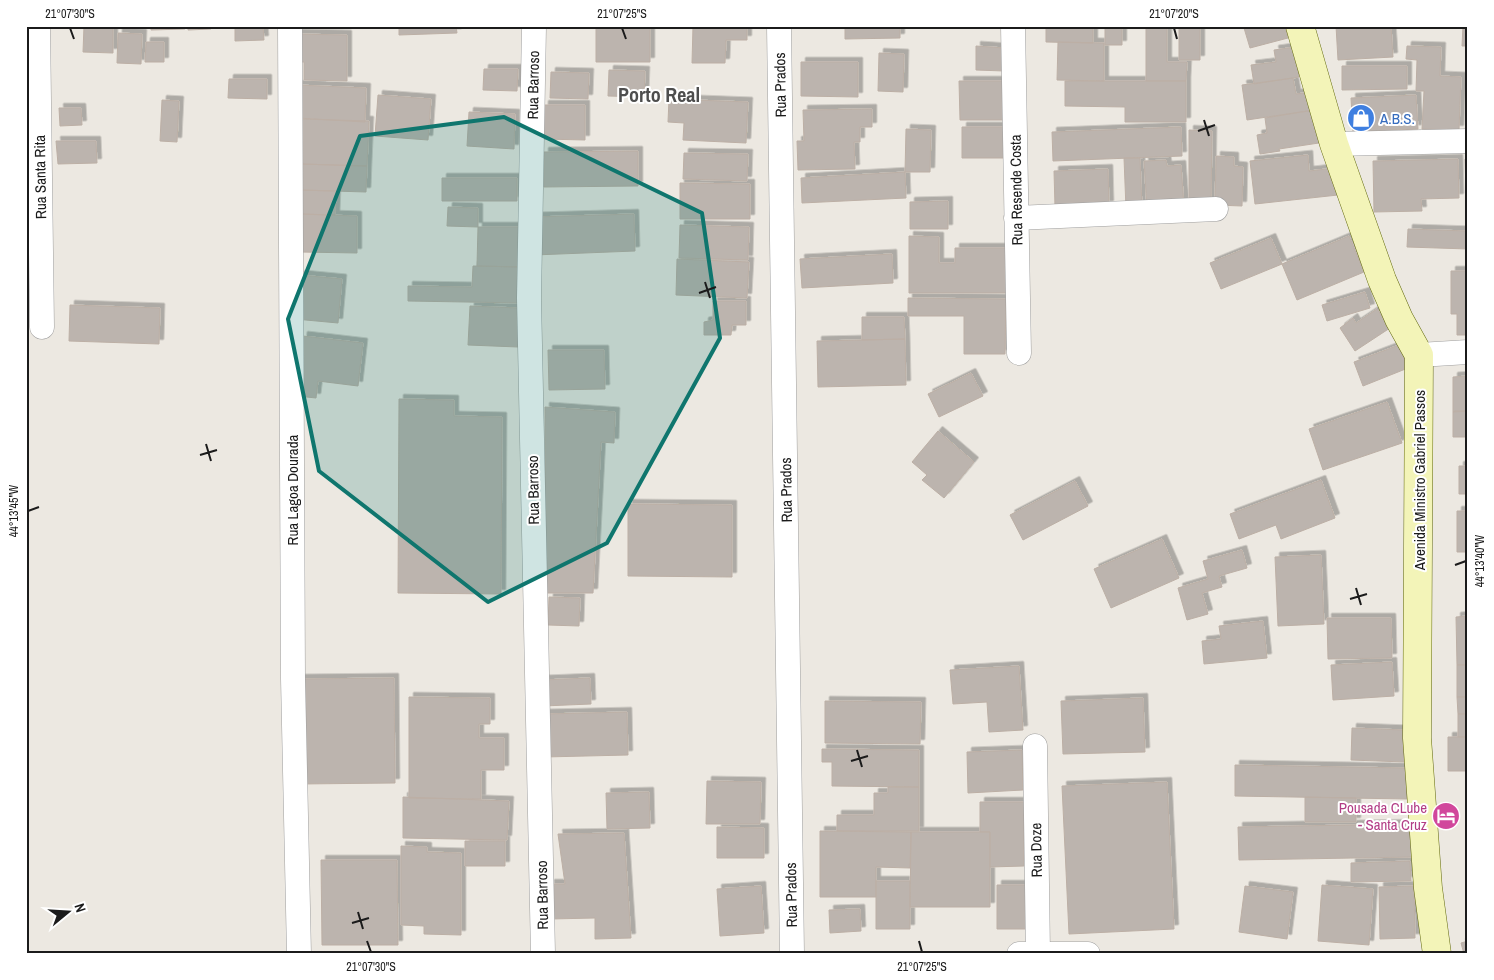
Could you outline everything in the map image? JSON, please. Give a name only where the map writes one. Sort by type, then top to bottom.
[{"type":"main road","name":"Avenida Ministro Gabriel Passos","points":[[1300,26],[1334,144],[1382,280],[1399,319],[1419,355],[1417,738],[1435,954]]},
{"type":"street","name":"Rua Santa Rita","points":[[38,26],[42,327]]},
{"type":"street","name":"Rua Lagoa Dourada","points":[[290,26],[293,679],[299,954]]},
{"type":"street","name":"Rua Barroso","points":[[534,26],[529,298],[543,954]]},
{"type":"street","name":"Rua Prados","points":[[779,26],[792,954]]},
{"type":"street","name":"Rua Resende Costa","points":[[1013,26],[1019,353]]},
{"type":"street","points":[[1334,144],[1468,141]]},
{"type":"street","points":[[1016,218],[1216,210]]},
{"type":"street","points":[[1419,355],[1468,352]]},
{"type":"street","name":"Rua Doze","points":[[1035,746],[1038,954]]},
{"type":"street","points":[[1019,954],[1088,954]]},
{"type":"highlighted area","points":[[504,117],[702,213],[720,338],[607,543],[488,602],[319,471],[288,319],[360,136]]},
{"type":"building","points":[[84,26],[113,26],[113,53],[83,52]]},
{"type":"building","points":[[151,26],[185,26],[185,29],[151,30]]},
{"type":"building","points":[[188,26],[210,26],[211,29],[188,30]]},
{"type":"building","points":[[235,26],[263,26],[264,40],[235,41]]},
{"type":"building","points":[[399,26],[456,26],[457,33],[399,35]]},
{"type":"building","points":[[596,26],[650,26],[650,62],[596,62]]},
{"type":"building","points":[[693,26],[747,26],[747,40],[726,40],[725,63],[692,63]]},
{"type":"building","points":[[845,26],[900,26],[900,38],[845,39]]},
{"type":"building","points":[[1046,26],[1093,26],[1093,43],[1046,42]]},
{"type":"building","points":[[1105,26],[1122,26],[1122,45],[1105,45]]},
{"type":"building","points":[[1146,26],[1167,26],[1167,62],[1187,62],[1186,81],[1146,81]]},
{"type":"building","points":[[1179,26],[1200,26],[1200,60],[1179,60]]},
{"type":"building","points":[[1249,26],[1285,26],[1288,38],[1250,48],[1244,28]]},
{"type":"building","points":[[1336,26],[1391,26],[1393,57],[1338,60]]},
{"type":"building","points":[[1463,26],[1468,26],[1468,46],[1462,46]]},
{"type":"building","points":[[118,33],[142,34],[141,64],[117,63]]},
{"type":"building","points":[[296,34],[347,35],[347,81],[304,80],[304,62],[295,62]]},
{"type":"building","points":[[146,42],[164,42],[164,62],[145,62]]},
{"type":"building","points":[[1058,42],[1104,43],[1104,81],[1057,80]]},
{"type":"building","points":[[976,46],[1005,48],[1004,71],[976,70]]},
{"type":"building","points":[[1407,46],[1441,47],[1440,76],[1461,77],[1459,130],[1422,129],[1424,91],[1416,91],[1417,60],[1406,59]]},
{"type":"building","points":[[1295,47],[1299,77],[1254,84],[1251,65],[1276,62],[1274,50]]},
{"type":"building","points":[[879,53],[904,54],[903,92],[878,91]]},
{"type":"building","points":[[801,62],[858,62],[858,97],[801,96]]},
{"type":"building","points":[[1342,66],[1407,66],[1407,89],[1342,90]]},
{"type":"building","points":[[484,69],[518,69],[517,91],[483,90]]},
{"type":"building","points":[[609,70],[645,71],[644,97],[608,96]]},
{"type":"building","points":[[551,72],[589,73],[588,99],[550,98]]},
{"type":"building","points":[[1466,72],[1468,72],[1468,122],[1466,122]]},
{"type":"building","points":[[1293,78],[1296,94],[1312,92],[1314,110],[1247,120],[1242,85]]},
{"type":"building","points":[[229,79],[267,79],[267,99],[228,98]]},
{"type":"building","points":[[959,81],[1007,81],[1008,120],[960,120]]},
{"type":"building","points":[[1065,81],[1186,81],[1186,122],[1125,122],[1125,107],[1065,106]]},
{"type":"building","points":[[298,85],[366,88],[365,122],[297,118]]},
{"type":"building","points":[[378,95],[431,99],[428,140],[375,136]]},
{"type":"building","points":[[1416,95],[1418,129],[1353,132],[1351,98]]},
{"type":"building","points":[[669,99],[748,102],[746,143],[683,140],[684,123],[668,122]]},
{"type":"building","points":[[162,100],[179,101],[177,142],[160,141]]},
{"type":"building","points":[[544,105],[585,105],[585,140],[543,139]]},
{"type":"building","points":[[59,108],[81,108],[82,125],[60,126]]},
{"type":"building","points":[[872,109],[872,127],[860,127],[860,142],[854,142],[855,169],[798,170],[797,141],[804,141],[803,110]]},
{"type":"building","points":[[1314,110],[1319,143],[1260,154],[1257,135],[1267,133],[1265,118]]},
{"type":"building","points":[[469,112],[515,114],[514,149],[467,146]]},
{"type":"building","points":[[301,119],[369,121],[367,166],[301,164]]},
{"type":"building","points":[[962,127],[1006,127],[1006,158],[962,158]]},
{"type":"building","points":[[1181,127],[1182,156],[1053,161],[1052,132]]},
{"type":"building","points":[[906,129],[931,130],[930,172],[905,172]]},
{"type":"building","points":[[1189,130],[1212,131],[1211,206],[1189,205]]},
{"type":"building","points":[[56,141],[96,141],[97,163],[58,164]]},
{"type":"building","points":[[638,151],[638,186],[544,187],[544,152]]},
{"type":"building","points":[[684,153],[748,154],[747,181],[683,179]]},
{"type":"building","points":[[1308,155],[1309,171],[1335,168],[1338,195],[1255,204],[1250,161]]},
{"type":"building","points":[[1216,156],[1234,157],[1234,166],[1243,167],[1242,206],[1215,205]]},
{"type":"building","points":[[1124,158],[1140,158],[1142,208],[1126,209]]},
{"type":"building","points":[[1468,158],[1468,194],[1466,194],[1465,159]]},
{"type":"building","points":[[1458,159],[1459,198],[1421,199],[1422,211],[1374,212],[1373,161]]},
{"type":"building","points":[[1166,160],[1167,166],[1181,165],[1184,206],[1147,208],[1144,161]]},
{"type":"building","points":[[301,164],[367,166],[366,192],[300,190]]},
{"type":"building","points":[[1108,169],[1109,205],[1055,207],[1054,171]]},
{"type":"building","points":[[905,172],[906,198],[802,203],[801,178]]},
{"type":"building","points":[[442,178],[517,178],[517,201],[442,201]]},
{"type":"building","points":[[680,183],[750,184],[750,219],[680,219]]},
{"type":"building","points":[[300,190],[336,191],[335,215],[300,214]]},
{"type":"building","points":[[948,201],[948,229],[910,229],[910,202]]},
{"type":"building","points":[[448,207],[478,208],[478,227],[447,226]]},
{"type":"building","points":[[300,214],[357,216],[357,253],[300,252]]},
{"type":"building","points":[[634,214],[635,251],[534,255],[533,217]]},
{"type":"building","points":[[680,225],[749,227],[748,260],[679,258]]},
{"type":"building","points":[[478,227],[520,227],[520,267],[477,266]]},
{"type":"building","points":[[1408,229],[1468,231],[1468,249],[1407,247]]},
{"type":"building","points":[[909,236],[939,237],[939,263],[955,263],[955,248],[1010,248],[1010,293],[909,293]]},
{"type":"building","points":[[1349,236],[1364,272],[1297,300],[1282,264]]},
{"type":"building","points":[[1271,238],[1282,264],[1221,289],[1210,263]]},
{"type":"building","points":[[892,254],[893,283],[802,288],[800,259]]},
{"type":"building","points":[[677,259],[749,262],[747,298],[676,295]]},
{"type":"building","points":[[473,266],[523,267],[522,303],[408,301],[408,286],[472,287]]},
{"type":"building","points":[[1451,271],[1468,271],[1468,335],[1457,335],[1457,314],[1451,314]]},
{"type":"building","points":[[300,275],[342,279],[338,323],[295,319]]},
{"type":"building","points":[[1365,292],[1370,308],[1327,321],[1322,305]]},
{"type":"building","points":[[908,298],[1006,299],[1005,354],[964,354],[964,316],[908,316]]},
{"type":"building","points":[[713,301],[746,301],[746,325],[732,325],[731,335],[704,335],[704,322],[713,320]]},
{"type":"building","points":[[70,305],[160,308],[159,344],[69,341]]},
{"type":"building","points":[[470,306],[519,308],[518,347],[468,345]]},
{"type":"building","points":[[1377,309],[1390,328],[1355,351],[1340,328],[1353,318],[1356,323]]},
{"type":"building","points":[[862,317],[904,317],[905,339],[862,340]]},
{"type":"building","points":[[303,336],[363,343],[358,386],[318,381],[316,398],[297,396]]},
{"type":"building","points":[[905,339],[906,385],[818,387],[817,341]]},
{"type":"building","points":[[1399,345],[1408,368],[1363,386],[1354,362]]},
{"type":"building","points":[[548,350],[604,350],[605,389],[549,390]]},
{"type":"building","points":[[971,373],[983,396],[939,417],[928,394]]},
{"type":"building","points":[[1468,376],[1468,411],[1453,412],[1453,377]]},
{"type":"building","points":[[399,399],[454,400],[454,416],[502,417],[501,594],[398,593]]},
{"type":"building","points":[[1387,402],[1402,443],[1323,470],[1309,429]]},
{"type":"building","points":[[545,407],[615,412],[614,443],[601,442],[593,593],[546,593]]},
{"type":"building","points":[[1468,411],[1468,437],[1453,437],[1453,412]]},
{"type":"building","points":[[938,431],[974,462],[944,498],[922,480],[927,475],[912,462]]},
{"type":"building","points":[[1459,466],[1468,466],[1468,494],[1459,494]]},
{"type":"building","points":[[1321,480],[1335,518],[1281,539],[1276,525],[1239,539],[1230,514]]},
{"type":"building","points":[[1075,481],[1088,506],[1023,540],[1010,515]]},
{"type":"building","points":[[628,504],[732,505],[732,577],[628,576]]},
{"type":"building","points":[[1457,511],[1468,511],[1468,552],[1457,552]]},
{"type":"building","points":[[1162,539],[1179,578],[1111,608],[1094,569]]},
{"type":"building","points":[[1242,550],[1247,568],[1219,576],[1222,587],[1202,593],[1208,614],[1187,620],[1178,588],[1208,579],[1203,561]]},
{"type":"building","points":[[1321,555],[1324,624],[1278,626],[1275,557]]},
{"type":"building","points":[[549,597],[580,598],[579,626],[548,625]]},
{"type":"building","points":[[1468,616],[1468,665],[1457,665],[1456,617]]},
{"type":"building","points":[[1327,618],[1391,618],[1392,658],[1328,659]]},
{"type":"building","points":[[1263,621],[1267,658],[1204,664],[1202,641],[1221,639],[1219,626]]},
{"type":"building","points":[[1392,662],[1394,696],[1333,700],[1331,665]]},
{"type":"building","points":[[1457,665],[1468,665],[1468,697],[1457,697]]},
{"type":"building","points":[[1019,666],[1023,730],[989,732],[987,702],[953,704],[950,670]]},
{"type":"building","points":[[394,678],[395,783],[300,784],[299,679]]},
{"type":"building","points":[[590,678],[591,704],[543,706],[542,680]]},
{"type":"building","points":[[409,697],[490,698],[490,724],[479,724],[479,738],[504,738],[504,770],[481,770],[481,799],[409,798]]},
{"type":"building","points":[[1457,697],[1468,697],[1468,714],[1458,714]]},
{"type":"building","points":[[1143,698],[1145,752],[1063,754],[1061,701]]},
{"type":"building","points":[[825,701],[921,702],[920,744],[825,743]]},
{"type":"building","points":[[627,712],[628,755],[544,757],[543,714]]},
{"type":"building","points":[[1458,714],[1468,714],[1468,737],[1458,737]]},
{"type":"building","points":[[1352,728],[1405,730],[1404,762],[1351,760]]},
{"type":"building","points":[[1448,737],[1468,737],[1468,771],[1448,771]]},
{"type":"building","points":[[822,749],[919,750],[919,787],[832,786],[832,762],[822,762]]},
{"type":"building","points":[[1022,750],[1023,790],[968,793],[967,752]]},
{"type":"building","points":[[1235,765],[1407,768],[1407,799],[1235,796]]},
{"type":"building","points":[[707,781],[761,782],[760,824],[706,824]]},
{"type":"building","points":[[1167,782],[1174,929],[1069,934],[1062,786]]},
{"type":"building","points":[[888,787],[919,787],[919,831],[837,831],[837,815],[874,815],[874,793],[888,793]]},
{"type":"building","points":[[649,792],[650,828],[607,829],[606,793]]},
{"type":"building","points":[[403,797],[509,801],[507,840],[403,838]]},
{"type":"building","points":[[1305,797],[1356,798],[1356,822],[1305,822]]},
{"type":"building","points":[[980,802],[1024,802],[1024,866],[990,867],[990,832],[980,832]]},
{"type":"building","points":[[1411,824],[1412,857],[1239,860],[1238,827]]},
{"type":"building","points":[[717,827],[764,828],[764,858],[717,858]]},
{"type":"building","points":[[820,831],[911,832],[910,868],[876,867],[876,897],[820,897]]},
{"type":"building","points":[[911,832],[990,832],[990,907],[910,907]]},
{"type":"building","points":[[624,833],[631,938],[595,939],[595,918],[551,919],[550,884],[565,884],[558,834]]},
{"type":"building","points":[[465,841],[505,841],[505,866],[465,866]]},
{"type":"building","points":[[401,846],[427,847],[427,852],[461,853],[461,935],[424,934],[424,926],[401,925]]},
{"type":"building","points":[[321,860],[397,860],[398,945],[322,945]]},
{"type":"building","points":[[1410,861],[1411,881],[1351,882],[1351,863]]},
{"type":"building","points":[[876,881],[910,881],[910,929],[876,929]]},
{"type":"building","points":[[997,885],[1028,885],[1027,929],[997,929]]},
{"type":"building","points":[[1322,885],[1373,889],[1369,945],[1318,941]]},
{"type":"building","points":[[761,886],[764,933],[720,936],[717,889]]},
{"type":"building","points":[[1245,886],[1293,892],[1287,939],[1239,932]]},
{"type":"building","points":[[1414,886],[1415,938],[1380,939],[1379,887]]},
{"type":"building","points":[[860,909],[861,931],[830,933],[829,910]]},
{"type":"building","points":[[1468,941],[1468,954],[1464,954],[1461,943]]},
{"type":"place","name":"A.B.S.","points":[[1361,118]]},
{"type":"place","name":"Pousada CLube - Santa Cruz","points":[[1446,816]]},
{"type":"district","name":"Porto Real","points":[[659,94]]}]
